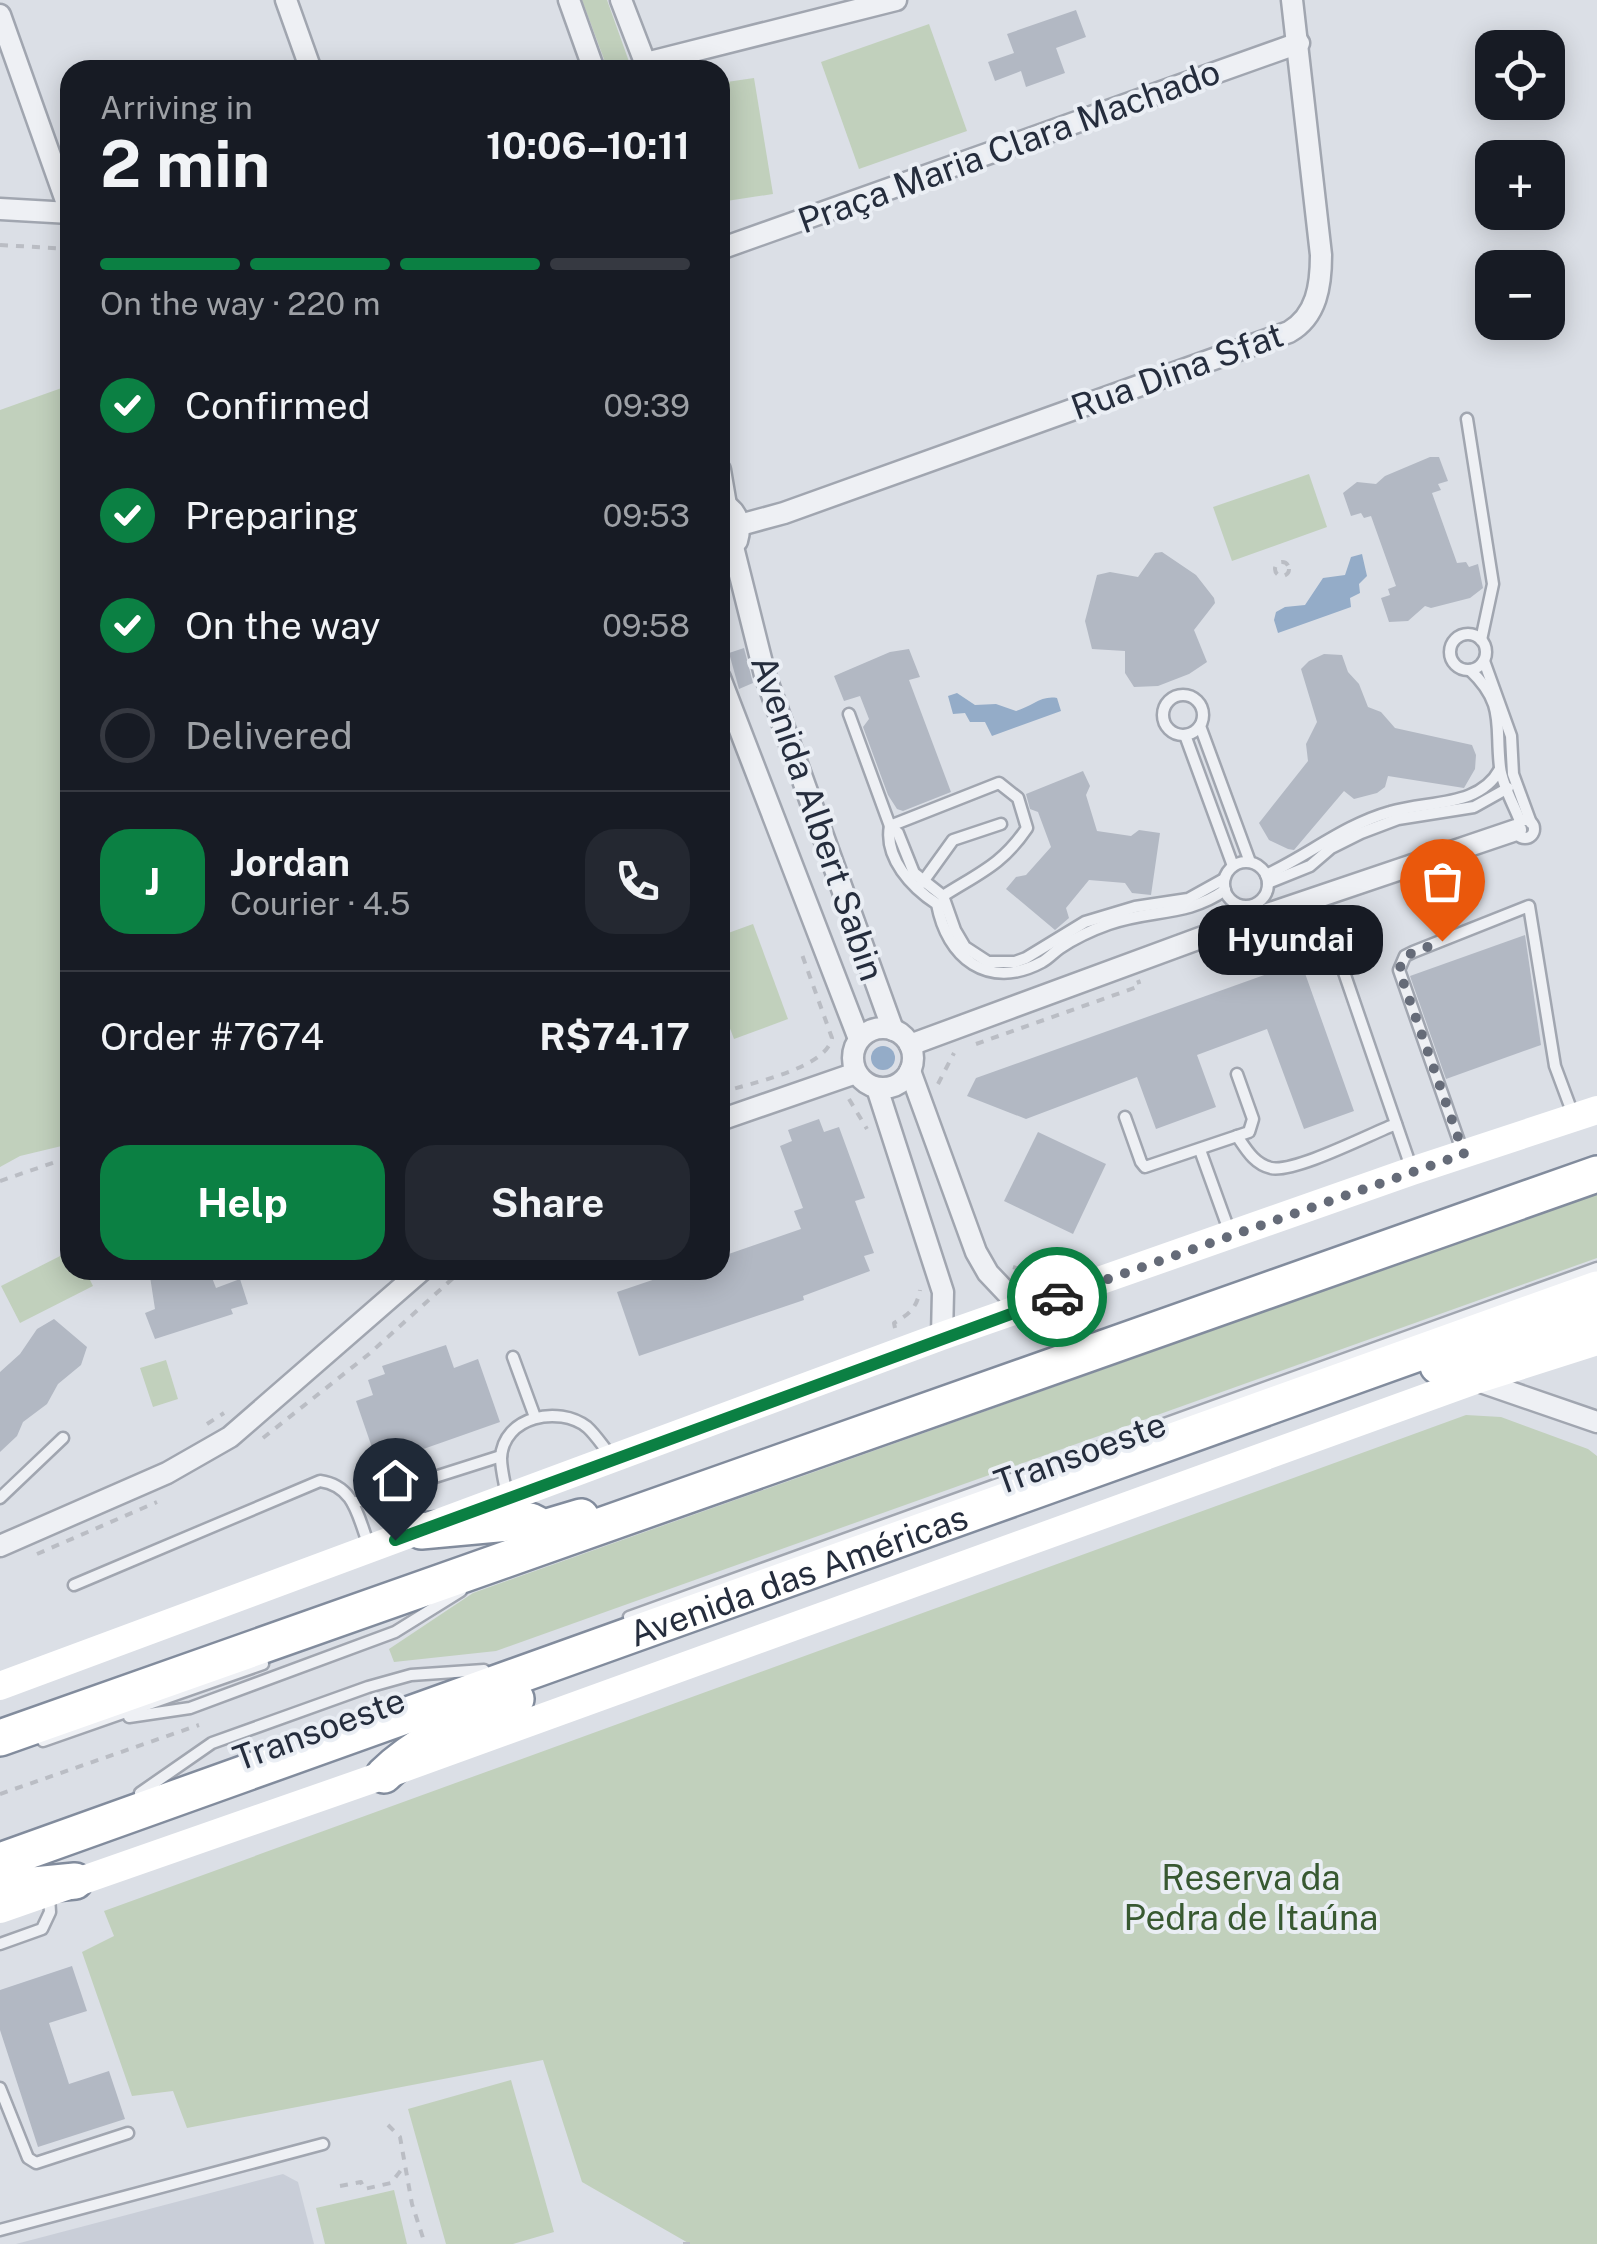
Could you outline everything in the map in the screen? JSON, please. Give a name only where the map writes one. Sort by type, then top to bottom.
[{"type":"highway","points":[[1499,1217],[1546,1173],[1597,1151]]},
{"type":"highway","points":[[0,1738],[1499,1217],[1597,1174]]},
{"type":"highway","name":"Avenida das Américas","points":[[0,1861],[1597,1289]]},
{"type":"highway","points":[[1359,1374],[1408,1373],[1505,1350],[1597,1322]]},
{"type":"highway","points":[[421,1531],[530,1521],[544,1528],[618,1505],[670,1502]]},
{"type":"highway","points":[[384,1775],[409,1752],[432,1739],[555,1681],[638,1648],[676,1621]]},
{"type":"highway","points":[[0,1879],[62,1886]]},
{"type":"main road","points":[[0,1686],[942,1336],[1586,1114]]},
{"type":"main road","name":"Avenida das Américas","points":[[0,1909],[384,1775],[1475,1380],[1597,1342]]},
{"type":"street","points":[[286,0],[307,60]]},
{"type":"street","points":[[569,0],[590,60]]},
{"type":"street","points":[[621,0],[644,60]]},
{"type":"street","points":[[673,60],[896,0]]},
{"type":"street","name":"Rua Dina Sfat","points":[[740,525],[840,493],[1304,324],[1318,290],[1321,256],[1292,0]]},
{"type":"street","points":[[0,15],[60,185]]},
{"type":"street","name":"Praça Maria Clara Machado","points":[[730,245],[1298,43]]},
{"type":"street","points":[[0,209],[60,212]]},
{"type":"street","points":[[730,510],[740,525],[730,544]]},
{"type":"street","name":"Avenida Albert Sabin","points":[[730,564],[765,675],[893,1030]]},
{"type":"street","name":"Avenida Albert Sabin","points":[[730,704],[859,1039]]},
{"type":"street","points":[[910,1045],[1232,926],[1522,825]]},
{"type":"street","points":[[942,1336],[943,1292],[877,1088],[856,1073],[852,1056],[859,1039],[874,1029],[893,1030],[910,1045],[910,1071],[976,1252],[988,1273],[1022,1310]]},
{"type":"street","points":[[877,1088],[896,1085],[910,1071]]},
{"type":"street","points":[[730,1117],[856,1073]]},
{"type":"street","points":[[0,1546],[167,1474],[230,1436],[410,1280]]},
{"type":"street","points":[[1475,1380],[1597,1422]]},
{"type":"lane","points":[[1467,420],[1493,584],[1481,640],[1486,650],[1484,661],[1511,736],[1522,825]]},
{"type":"lane","points":[[1481,640],[1466,635],[1452,646],[1454,663],[1470,670],[1488,687],[1500,737],[1500,769],[1522,825]]},
{"type":"lane","points":[[1470,670],[1484,661]]},
{"type":"lane","points":[[1200,726],[1185,735],[1173,732],[1164,722],[1166,704],[1176,696],[1188,695],[1199,702],[1204,714],[1200,726],[1250,862]]},
{"type":"lane","points":[[849,714],[890,826],[898,833],[921,886],[937,904],[940,922],[953,948],[967,961],[1000,974],[1043,962],[1062,947],[1110,924],[1185,910],[1225,884],[1232,866],[1185,735]]},
{"type":"lane","points":[[1225,884],[1229,898],[1241,905],[1255,904],[1266,883],[1346,828],[1391,811],[1474,796],[1491,786],[1500,769]]},
{"type":"lane","points":[[890,826],[998,783],[1018,798],[1026,828],[1010,853],[943,896]]},
{"type":"lane","points":[[1266,883],[1310,866],[1331,848],[1361,833],[1398,819],[1474,807],[1508,788]]},
{"type":"lane","points":[[921,886],[954,840],[1002,824]]},
{"type":"lane","points":[[1232,866],[1250,862],[1259,866],[1266,883],[1294,904]]},
{"type":"lane","points":[[921,886],[943,896],[966,948],[988,962],[1004,963],[1026,958],[1085,922],[1135,907],[1188,899],[1225,884]]},
{"type":"lane","points":[[1232,926],[1241,905]]},
{"type":"lane","points":[[1464,1154],[1399,970],[1405,956],[1413,952],[1529,906],[1555,1066],[1586,1114]]},
{"type":"lane","points":[[1336,949],[1412,1171]]},
{"type":"lane","points":[[1125,1118],[1142,1166],[1250,1132],[1254,1125],[1238,1074]]},
{"type":"lane","points":[[1238,1136],[1254,1160],[1272,1168],[1295,1166],[1396,1124]]},
{"type":"lane","points":[[1200,1150],[1231,1234]]},
{"type":"lane","name":"Transoeste","points":[[615,1622],[1597,1268]]},
{"type":"lane","points":[[513,1357],[535,1416]]},
{"type":"lane","points":[[507,1497],[501,1456],[514,1431],[535,1416],[568,1418],[586,1427],[613,1458]]},
{"type":"lane","points":[[0,1498],[63,1438]]},
{"type":"lane","points":[[353,1502],[501,1456]]},
{"type":"lane","points":[[74,1585],[320,1482],[335,1483],[353,1502],[370,1549]]},
{"type":"lane","points":[[406,1611],[480,1584]]},
{"type":"lane","points":[[111,1720],[190,1708],[395,1632],[462,1590]]},
{"type":"lane","points":[[37,1743],[111,1720],[277,1658]]},
{"type":"lane","name":"Transoeste","points":[[430,1689],[503,1663]]},
{"type":"lane","points":[[140,1792],[212,1743],[394,1678],[484,1670]]},
{"type":"lane","name":"Transoeste","points":[[123,1799],[195,1773]]},
{"type":"lane","points":[[0,1944],[42,1930],[62,1886]]},
{"type":"lane","points":[[0,2088],[28,2158],[36,2162],[128,2134]]},
{"type":"lane","points":[[0,2230],[324,2144]]},
{"type":"path","points":[[0,245],[60,248]]},
{"type":"path","points":[[730,1090],[818,1059],[831,1046],[832,1038],[797,940]]},
{"type":"path","points":[[968,1047],[1140,986],[1133,965]]},
{"type":"path","points":[[943,1099],[938,1083],[955,1051]]},
{"type":"path","points":[[839,1097],[849,1099],[869,1136]]},
{"type":"path","points":[[0,1181],[60,1160]]},
{"type":"path","points":[[1004,1260],[1029,1272],[1068,1262],[1082,1288]]},
{"type":"path","points":[[898,1353],[894,1323],[908,1316],[918,1303],[921,1284]]},
{"type":"path","points":[[195,1432],[235,1406]]},
{"type":"path","points":[[0,1794],[199,1725]]},
{"type":"path","points":[[388,2125],[400,2137],[412,2204],[425,2244]]},
{"type":"path","points":[[340,2186],[361,2182],[364,2189],[392,2183],[405,2166]]},
{"type":"shaded area","points":[[283,2174],[298,2182],[314,2244],[16,2244]]},
{"type":"green space","points":[[582,0],[607,0],[628,60],[604,60]]},
{"type":"green space","points":[[929,24],[967,131],[859,169],[821,62]]},
{"type":"green space","points":[[754,78],[773,194],[730,200],[730,82]]},
{"type":"green space","points":[[60,389],[60,1146],[20,1156],[0,1167],[0,410]]},
{"type":"green space","points":[[1309,474],[1327,527],[1232,561],[1213,507]]},
{"type":"green space","points":[[753,924],[788,1019],[734,1039],[730,1028],[730,932]]},
{"type":"green space","points":[[1597,1194],[1597,1258],[496,1651],[394,1662],[389,1649],[473,1593]]},
{"type":"green space","points":[[60,1256],[60,1280],[90,1280],[93,1286],[20,1323],[1,1286]]},
{"type":"green space","points":[[166,1360],[178,1399],[153,1407],[140,1368]]},
{"type":"green space","name":"Reserva da Pedra de Itaúna","points":[[1466,1415],[1501,1417],[1588,1449],[1597,1456],[1597,2244],[690,2244],[582,2182],[543,2060],[187,2128],[173,2091],[132,2096],[82,1952],[114,1936],[104,1911]]},
{"type":"green space","points":[[511,2080],[554,2232],[513,2244],[446,2244],[408,2109]]},
{"type":"green space","points":[[394,2190],[407,2244],[325,2244],[316,2208]]},
{"type":"water","points":[[1362,554],[1367,576],[1359,584],[1360,593],[1350,598],[1351,607],[1278,633],[1276,612],[1305,605],[1323,578],[1345,575],[1351,557]]},
{"type":"water","points":[[957,693],[975,705],[996,704],[1016,711],[1057,698],[1061,711],[992,736],[985,722],[970,722],[965,713],[953,714],[948,696]]},
{"type":"water","points":[[883,1046],[892,1049],[892,1067],[883,1070],[874,1067],[871,1058],[874,1049]]},
{"type":"building","points":[[1076,10],[1086,37],[1056,48],[1065,73],[1026,87],[1021,71],[995,81],[988,62],[1014,53],[1007,34]]},
{"type":"building","points":[[1439,457],[1448,481],[1438,484],[1441,490],[1432,493],[1457,563],[1466,562],[1469,567],[1478,564],[1483,588],[1470,598],[1431,608],[1425,606],[1408,621],[1389,622],[1381,598],[1390,595],[1388,589],[1396,586],[1371,516],[1351,516],[1343,493],[1357,482],[1376,484],[1385,476]]},
{"type":"building","points":[[1162,552],[1196,575],[1214,598],[1215,603],[1194,630],[1207,662],[1158,686],[1134,687],[1125,673],[1125,651],[1092,649],[1085,621],[1097,575],[1110,572],[1138,577],[1155,553]]},
{"type":"building","points":[[744,648],[753,683],[739,689],[730,653]]},
{"type":"building","points":[[909,649],[920,677],[909,680],[951,792],[903,811],[897,809],[888,795],[863,727],[869,719],[860,696],[844,701],[834,676],[890,652]]},
{"type":"building","points":[[1324,654],[1342,655],[1368,707],[1381,712],[1395,728],[1472,745],[1475,769],[1464,788],[1388,776],[1385,787],[1377,793],[1354,799],[1344,791],[1294,850],[1288,849],[1269,840],[1259,823],[1308,761],[1306,744],[1317,722],[1301,669]]},
{"type":"building","points":[[1083,771],[1090,786],[1086,795],[1097,831],[1131,836],[1139,830],[1160,833],[1151,895],[1132,893],[1125,883],[1089,880],[1066,908],[1069,918],[1055,930],[1006,889],[1016,877],[1026,875],[1051,847],[1038,812],[1030,809],[1026,794]]},
{"type":"building","points":[[1525,935],[1541,1045],[1446,1079],[1410,976]]},
{"type":"building","points":[[1301,962],[1354,1111],[1304,1129],[1267,1029],[1197,1055],[1216,1107],[1156,1129],[1137,1077],[1026,1119],[967,1096],[976,1078]]},
{"type":"building","points":[[819,1119],[824,1132],[839,1127],[865,1198],[855,1201],[874,1253],[864,1256],[870,1271],[803,1296],[804,1300],[639,1356],[617,1292],[652,1280],[730,1280],[730,1254],[801,1229],[794,1211],[803,1208],[780,1146],[792,1141],[788,1130]]},
{"type":"building","points":[[1038,1132],[1106,1164],[1073,1234],[1004,1201]]},
{"type":"building","points":[[151,1280],[213,1280],[216,1288],[240,1280],[248,1304],[231,1309],[233,1314],[155,1339],[145,1313],[155,1309]]},
{"type":"building","points":[[54,1319],[87,1347],[81,1365],[58,1384],[47,1404],[23,1422],[17,1436],[0,1452],[0,1372],[20,1354],[37,1329]]},
{"type":"building","points":[[446,1345],[454,1368],[478,1359],[500,1422],[378,1465],[356,1401],[373,1395],[368,1380],[385,1374],[382,1366]]},
{"type":"building","points":[[72,1966],[87,2011],[49,2023],[69,2084],[109,2071],[125,2119],[38,2147],[0,2030],[0,1990]]},
{"type":"way so far","points":[[1057,1297],[1464,1154],[1399,970],[1405,956],[1442,941]]},
{"type":"place","name":"Hyundai","points":[[1442,941]]},
{"type":"route","points":[[395,1540],[942,1336],[1057,1297]]}]
